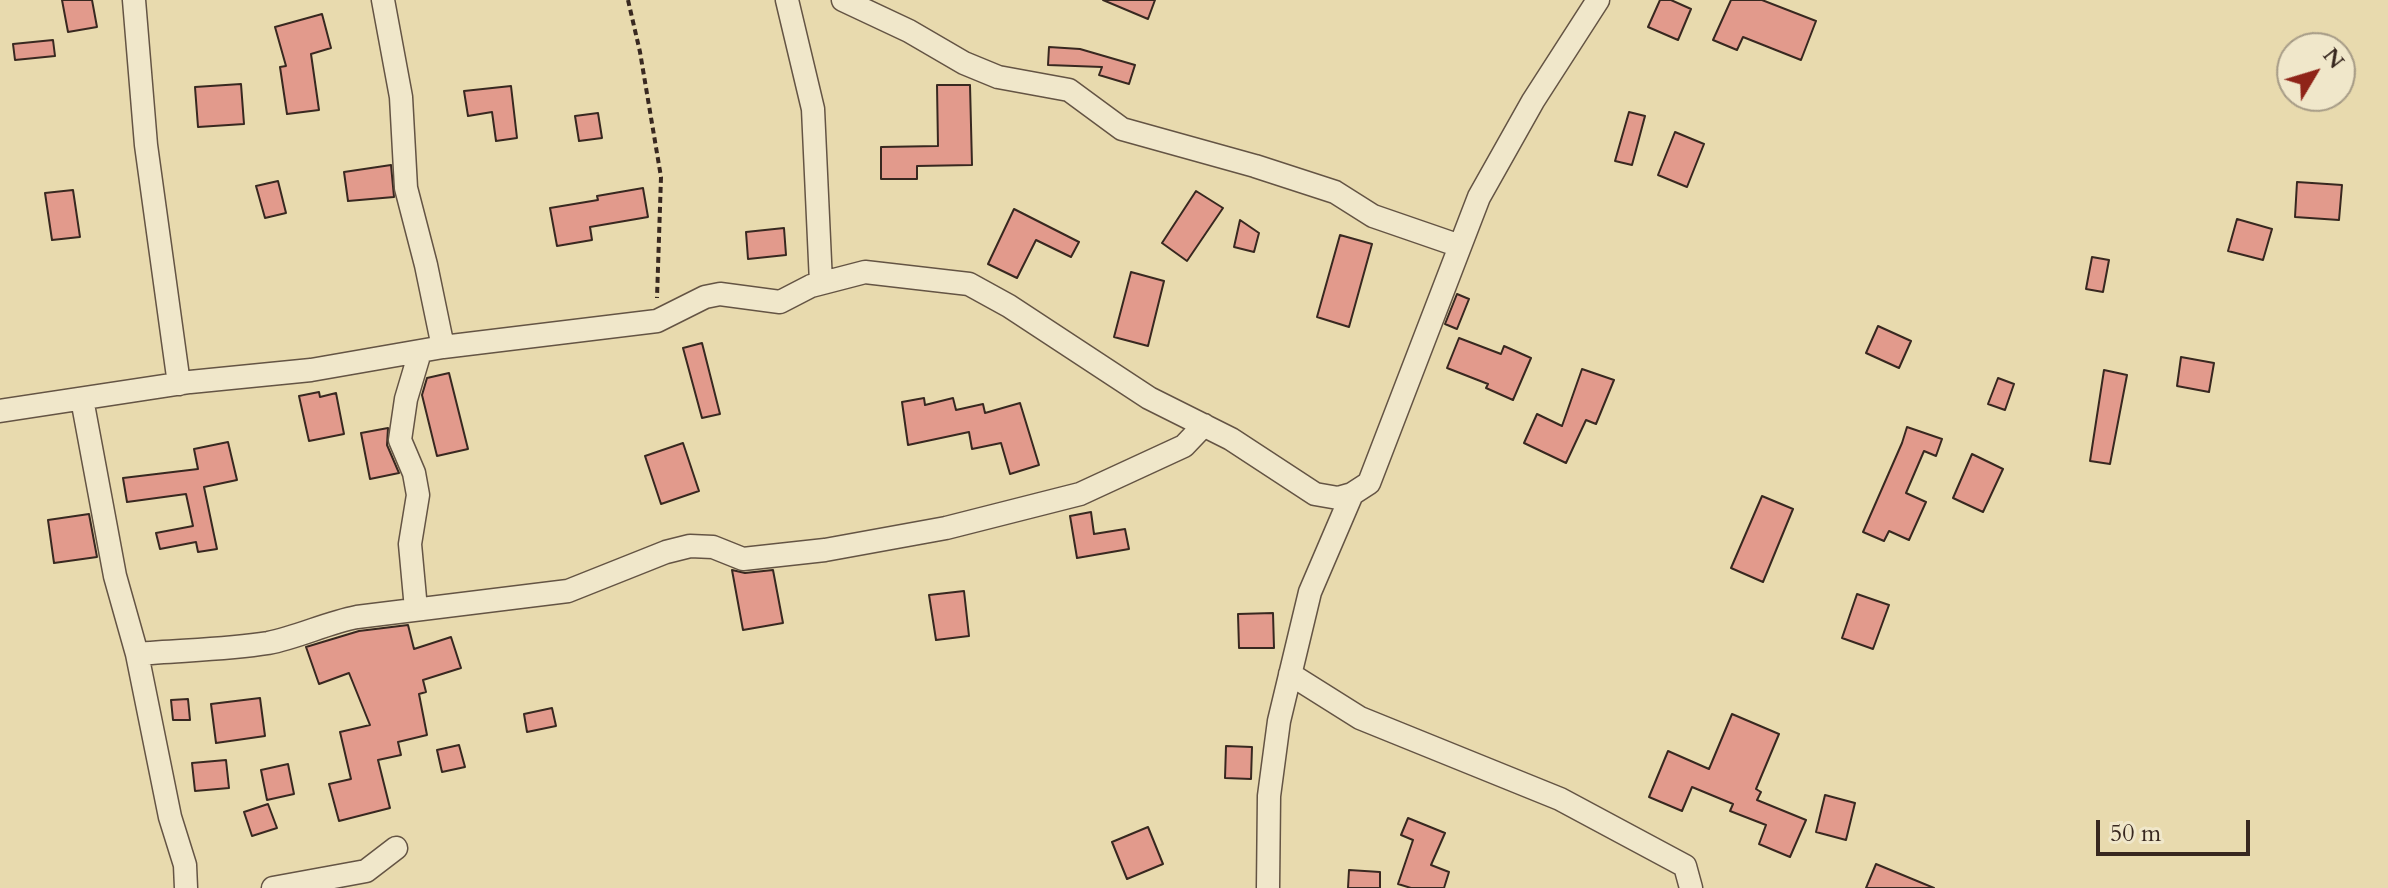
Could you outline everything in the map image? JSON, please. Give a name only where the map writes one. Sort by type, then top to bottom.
[{"type":"street","points":[[134,0],[146,145],[179,384]]},
{"type":"street","points":[[383,0],[401,97],[406,188],[443,347]]},
{"type":"street","points":[[787,0],[813,109],[821,283]]},
{"type":"street","points":[[843,0],[909,31],[964,63],[998,77],[1069,90],[1122,129],[1335,192],[1373,216],[1460,246]]},
{"type":"street","points":[[0,411],[179,384],[311,370],[443,347],[656,321],[705,297],[720,294],[780,302],[821,283],[865,272],[969,284],[1009,306],[1149,398],[1231,439],[1315,494],[1338,498],[1352,494],[1369,483],[1479,197],[1533,101],[1598,0]]},
{"type":"street","points":[[416,609],[410,544],[418,495],[414,473],[400,440],[406,399],[420,352]]},
{"type":"street","points":[[82,399],[115,576],[137,654],[170,817],[185,865],[186,888]]},
{"type":"street","points":[[137,654],[267,643],[329,623],[568,591],[666,552],[690,546],[713,547],[743,559],[825,550],[946,528],[1080,494],[1184,446],[1204,425]]},
{"type":"street","points":[[1268,888],[1269,796],[1279,721],[1310,592],[1352,494]]},
{"type":"street","points":[[1290,674],[1360,718],[1560,799],[1685,866],[1691,888]]},
{"type":"street","points":[[273,888],[366,871],[396,848]]},
{"type":"path","points":[[628,0],[661,177],[656,321]]},
{"type":"building","points":[[62,0],[92,0],[97,27],[68,32]]},
{"type":"building","points":[[1103,0],[1155,0],[1148,19]]},
{"type":"building","points":[[1660,0],[1671,0],[1691,9],[1678,40],[1648,27]]},
{"type":"building","points":[[1731,0],[1762,0],[1816,21],[1801,60],[1743,37],[1737,50],[1713,40]]},
{"type":"building","points":[[322,14],[331,48],[311,54],[319,110],[287,114],[280,67],[286,66],[275,27]]},
{"type":"building","points":[[53,40],[55,56],[15,60],[13,44]]},
{"type":"building","points":[[1049,47],[1080,49],[1135,65],[1129,84],[1099,75],[1102,67],[1048,65]]},
{"type":"building","points":[[241,84],[244,124],[198,127],[195,87]]},
{"type":"building","points":[[937,85],[970,85],[972,165],[917,166],[917,179],[881,179],[881,147],[938,146]]},
{"type":"building","points":[[511,86],[517,138],[496,141],[492,112],[468,116],[464,91]]},
{"type":"building","points":[[1629,112],[1645,116],[1632,165],[1615,161]]},
{"type":"building","points":[[598,113],[602,138],[579,141],[575,116]]},
{"type":"building","points":[[1675,132],[1704,144],[1687,187],[1658,175]]},
{"type":"building","points":[[391,165],[394,197],[348,201],[344,172]]},
{"type":"building","points":[[278,181],[286,213],[265,218],[256,186]]},
{"type":"building","points":[[2297,182],[2342,185],[2339,220],[2295,217]]},
{"type":"building","points":[[643,188],[648,217],[590,227],[592,240],[557,246],[550,208]]},
{"type":"building","points":[[73,190],[80,237],[52,240],[45,193]]},
{"type":"building","points":[[1196,191],[1223,208],[1187,261],[1162,243]]},
{"type":"building","points":[[1014,209],[1079,242],[1071,257],[1036,240],[1017,278],[988,264]]},
{"type":"building","points":[[2237,219],[2272,229],[2263,260],[2228,251]]},
{"type":"building","points":[[1240,220],[1259,233],[1254,252],[1234,247]]},
{"type":"building","points":[[784,228],[786,255],[748,259],[746,232]]},
{"type":"building","points":[[1340,235],[1372,244],[1349,327],[1317,317]]},
{"type":"building","points":[[2092,257],[2109,260],[2103,292],[2086,289]]},
{"type":"building","points":[[1131,272],[1164,281],[1148,346],[1114,337]]},
{"type":"building","points":[[1457,294],[1469,299],[1457,329],[1445,324]]},
{"type":"building","points":[[1878,326],[1911,341],[1899,368],[1866,353]]},
{"type":"building","points":[[1459,338],[1501,354],[1504,346],[1531,358],[1513,400],[1486,388],[1488,384],[1447,368]]},
{"type":"building","points":[[702,343],[720,414],[702,418],[683,348]]},
{"type":"building","points":[[2181,357],[2214,363],[2209,392],[2177,386]]},
{"type":"building","points":[[1582,369],[1614,380],[1596,424],[1586,420],[1566,463],[1524,443],[1537,414],[1562,426]]},
{"type":"building","points":[[2104,370],[2127,375],[2110,464],[2090,461]]},
{"type":"building","points":[[449,373],[468,449],[437,456],[422,395],[427,378]]},
{"type":"building","points":[[1998,378],[2014,384],[2005,410],[1988,404]]},
{"type":"building","points":[[319,392],[320,397],[336,393],[344,434],[309,441],[299,396]]},
{"type":"building","points":[[924,398],[925,405],[953,398],[956,410],[983,404],[985,413],[1020,403],[1039,465],[1010,474],[1001,443],[972,449],[969,432],[908,445],[902,402]]},
{"type":"building","points":[[1907,427],[1942,439],[1936,456],[1924,451],[1906,493],[1926,502],[1909,540],[1889,531],[1884,541],[1863,532]]},
{"type":"building","points":[[388,428],[387,445],[399,473],[370,479],[361,433]]},
{"type":"building","points":[[228,442],[237,480],[204,487],[217,549],[198,552],[196,542],[160,549],[156,533],[193,526],[186,494],[127,502],[123,478],[198,469],[194,449]]},
{"type":"building","points":[[683,443],[699,491],[661,504],[645,456]]},
{"type":"building","points":[[1972,454],[2003,469],[1983,512],[1953,498]]},
{"type":"building","points":[[1762,496],[1793,509],[1763,582],[1731,568]]},
{"type":"building","points":[[1091,512],[1094,534],[1125,529],[1129,549],[1077,558],[1070,516]]},
{"type":"building","points":[[89,514],[97,557],[54,563],[48,520]]},
{"type":"building","points":[[732,570],[745,573],[773,570],[783,623],[743,630]]},
{"type":"building","points":[[964,591],[969,636],[936,640],[929,595]]},
{"type":"building","points":[[1857,594],[1889,605],[1873,649],[1842,638]]},
{"type":"building","points":[[1273,613],[1274,648],[1239,648],[1238,614]]},
{"type":"building","points":[[408,625],[414,649],[451,637],[461,668],[423,680],[426,692],[419,694],[427,735],[398,742],[401,755],[378,760],[390,808],[339,821],[329,784],[351,779],[340,732],[370,725],[349,673],[319,684],[306,647],[359,631]]},
{"type":"building","points":[[260,698],[265,736],[216,743],[211,704]]},
{"type":"building","points":[[188,699],[190,720],[173,720],[171,700]]},
{"type":"building","points":[[552,708],[556,726],[527,732],[524,714]]},
{"type":"building","points":[[1732,714],[1779,734],[1756,789],[1761,792],[1757,800],[1806,820],[1790,857],[1759,844],[1766,825],[1730,811],[1733,804],[1692,787],[1682,811],[1649,797],[1668,751],[1709,769]]},
{"type":"building","points":[[459,745],[465,767],[442,772],[437,750]]},
{"type":"building","points":[[1226,746],[1252,747],[1251,779],[1225,778]]},
{"type":"building","points":[[226,760],[229,788],[195,791],[192,763]]},
{"type":"building","points":[[288,764],[294,794],[267,800],[261,770]]},
{"type":"building","points":[[1825,795],[1855,803],[1846,840],[1816,832]]},
{"type":"building","points":[[268,804],[277,828],[252,836],[244,812]]},
{"type":"building","points":[[1408,818],[1445,833],[1431,865],[1449,872],[1444,888],[1411,888],[1398,884],[1413,840],[1401,835]]},
{"type":"building","points":[[1148,827],[1163,864],[1127,879],[1112,842]]},
{"type":"building","points":[[1876,864],[1934,888],[1866,888]]},
{"type":"building","points":[[1349,870],[1380,872],[1380,888],[1348,888]]}]
